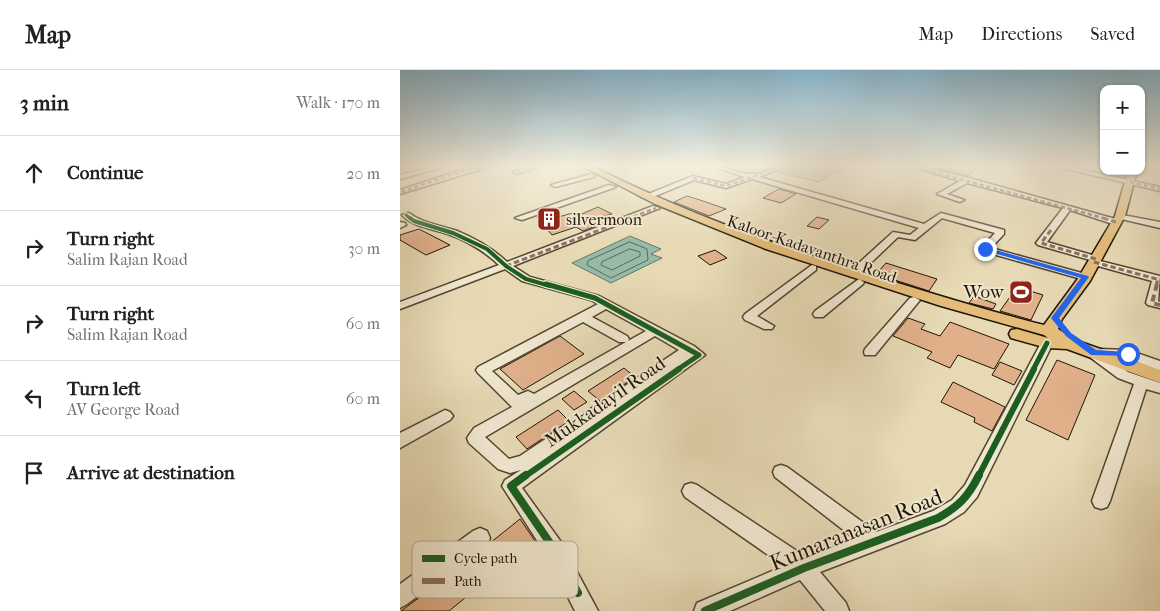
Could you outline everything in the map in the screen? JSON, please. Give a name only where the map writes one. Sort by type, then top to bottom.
[{"type":"main road","name":"Kaloor-Kadavanthra Road","points":[[622,191],[656,208],[812,268],[856,278],[1050,331]]},
{"type":"main road","name":"Kaloor-Kadavanthra Road","points":[[633,191],[755,245],[856,278],[914,300],[1050,331]]},
{"type":"main road","points":[[1050,331],[1095,261],[1118,219],[1127,191]]},
{"type":"main road","points":[[1050,331],[1069,344],[1160,377]]},
{"type":"main road","points":[[1050,331],[1069,335],[1094,353]]},
{"type":"street","points":[[519,218],[597,191]]},
{"type":"street","points":[[645,197],[660,191]]},
{"type":"street","points":[[805,191],[926,227]]},
{"type":"street","points":[[946,191],[941,194],[960,200]]},
{"type":"street","points":[[1008,191],[1118,219],[1160,225]]},
{"type":"street","points":[[1068,207],[1041,243],[1159,279],[1152,303],[1160,305]]},
{"type":"street","points":[[402,302],[506,266],[656,208]]},
{"type":"street","points":[[819,314],[856,278],[896,234],[912,238],[941,215],[1001,232],[985,249],[1085,277]]},
{"type":"street","name":"Mukkadayil Road","points":[[402,222],[414,221],[453,234],[487,249],[506,266],[526,278],[595,298],[699,355],[512,486],[549,541]]},
{"type":"street","points":[[768,326],[749,317],[812,268]]},
{"type":"street","points":[[870,352],[914,300]]},
{"type":"street","points":[[607,304],[483,370],[517,403],[623,339],[650,328]]},
{"type":"street","points":[[583,317],[623,339]]},
{"type":"street","points":[[650,328],[480,432],[475,438],[504,464],[510,466],[525,461],[688,349]]},
{"type":"street","name":"Kumaranasan Road","points":[[705,611],[804,568],[872,541],[938,518],[958,506],[971,491],[1050,331]]},
{"type":"street","points":[[1094,353],[1128,354],[1160,366]]},
{"type":"street","points":[[1094,353],[1123,374],[1160,388]]},
{"type":"street","points":[[1101,501],[1142,381]]},
{"type":"street","points":[[400,441],[445,416]]},
{"type":"street","points":[[782,472],[872,541]]},
{"type":"street","points":[[691,491],[804,568],[838,611]]},
{"type":"street","points":[[476,541],[480,538]]},
{"type":"street","points":[[400,597],[412,588]]},
{"type":"water","points":[[630,236],[661,249],[651,254],[662,258],[611,283],[572,263]]},
{"type":"building","points":[[775,191],[787,191],[796,194],[781,203],[763,198]]},
{"type":"building","points":[[687,196],[726,209],[709,216],[674,202]]},
{"type":"building","points":[[598,207],[612,214],[604,216],[611,220],[583,231],[576,227],[552,235],[537,217],[554,212],[558,217],[573,213],[577,216]]},
{"type":"building","points":[[817,217],[829,220],[819,229],[807,226]]},
{"type":"building","points":[[419,229],[450,245],[426,255],[400,240],[400,235]]},
{"type":"building","points":[[715,250],[727,258],[710,265],[698,256]]},
{"type":"building","points":[[886,263],[937,279],[929,291],[876,274]]},
{"type":"building","points":[[1017,287],[1043,295],[1031,320],[1000,311]]},
{"type":"building","points":[[974,296],[996,304],[993,309],[969,303]]},
{"type":"building","points":[[908,318],[925,324],[921,329],[940,336],[950,322],[1009,344],[994,369],[958,355],[950,368],[927,358],[932,352],[893,336]]},
{"type":"building","points":[[560,336],[584,354],[523,390],[500,369]]},
{"type":"building","points":[[1057,360],[1095,375],[1068,440],[1026,420]]},
{"type":"building","points":[[1000,362],[1022,371],[1014,385],[992,375]]},
{"type":"building","points":[[624,368],[635,377],[600,401],[588,391]]},
{"type":"building","points":[[953,382],[1005,407],[992,431],[974,422],[975,418],[941,402]]},
{"type":"building","points":[[574,391],[587,402],[574,410],[562,399]]},
{"type":"building","points":[[558,410],[569,421],[527,449],[516,437]]},
{"type":"building","points":[[520,519],[535,541],[492,541]]},
{"type":"building","points":[[419,598],[465,598],[449,611],[401,611]]},
{"type":"marked path","points":[[1008,191],[1116,222]]},
{"type":"marked path","points":[[506,266],[656,208]]},
{"type":"marked path","points":[[1051,230],[1041,243],[1096,259]]},
{"type":"marked path","points":[[1094,262],[1160,280]]},
{"type":"marked path","points":[[1158,279],[1152,303],[1160,305]]},
{"type":"cycle path","points":[[406,215],[414,221],[453,233],[487,249],[506,266],[526,279],[595,298],[699,355],[511,486],[549,541]]},
{"type":"cycle path","points":[[705,611],[804,568],[938,518],[958,506],[971,491],[1047,343]]},
{"type":"place","name":"silvermoon","points":[[549,219]]},
{"type":"place","name":"Wow","points":[[1021,292]]},
{"type":"route","points":[[985,249],[1085,277],[1055,318],[1069,335],[1094,353],[1128,354]]}]
